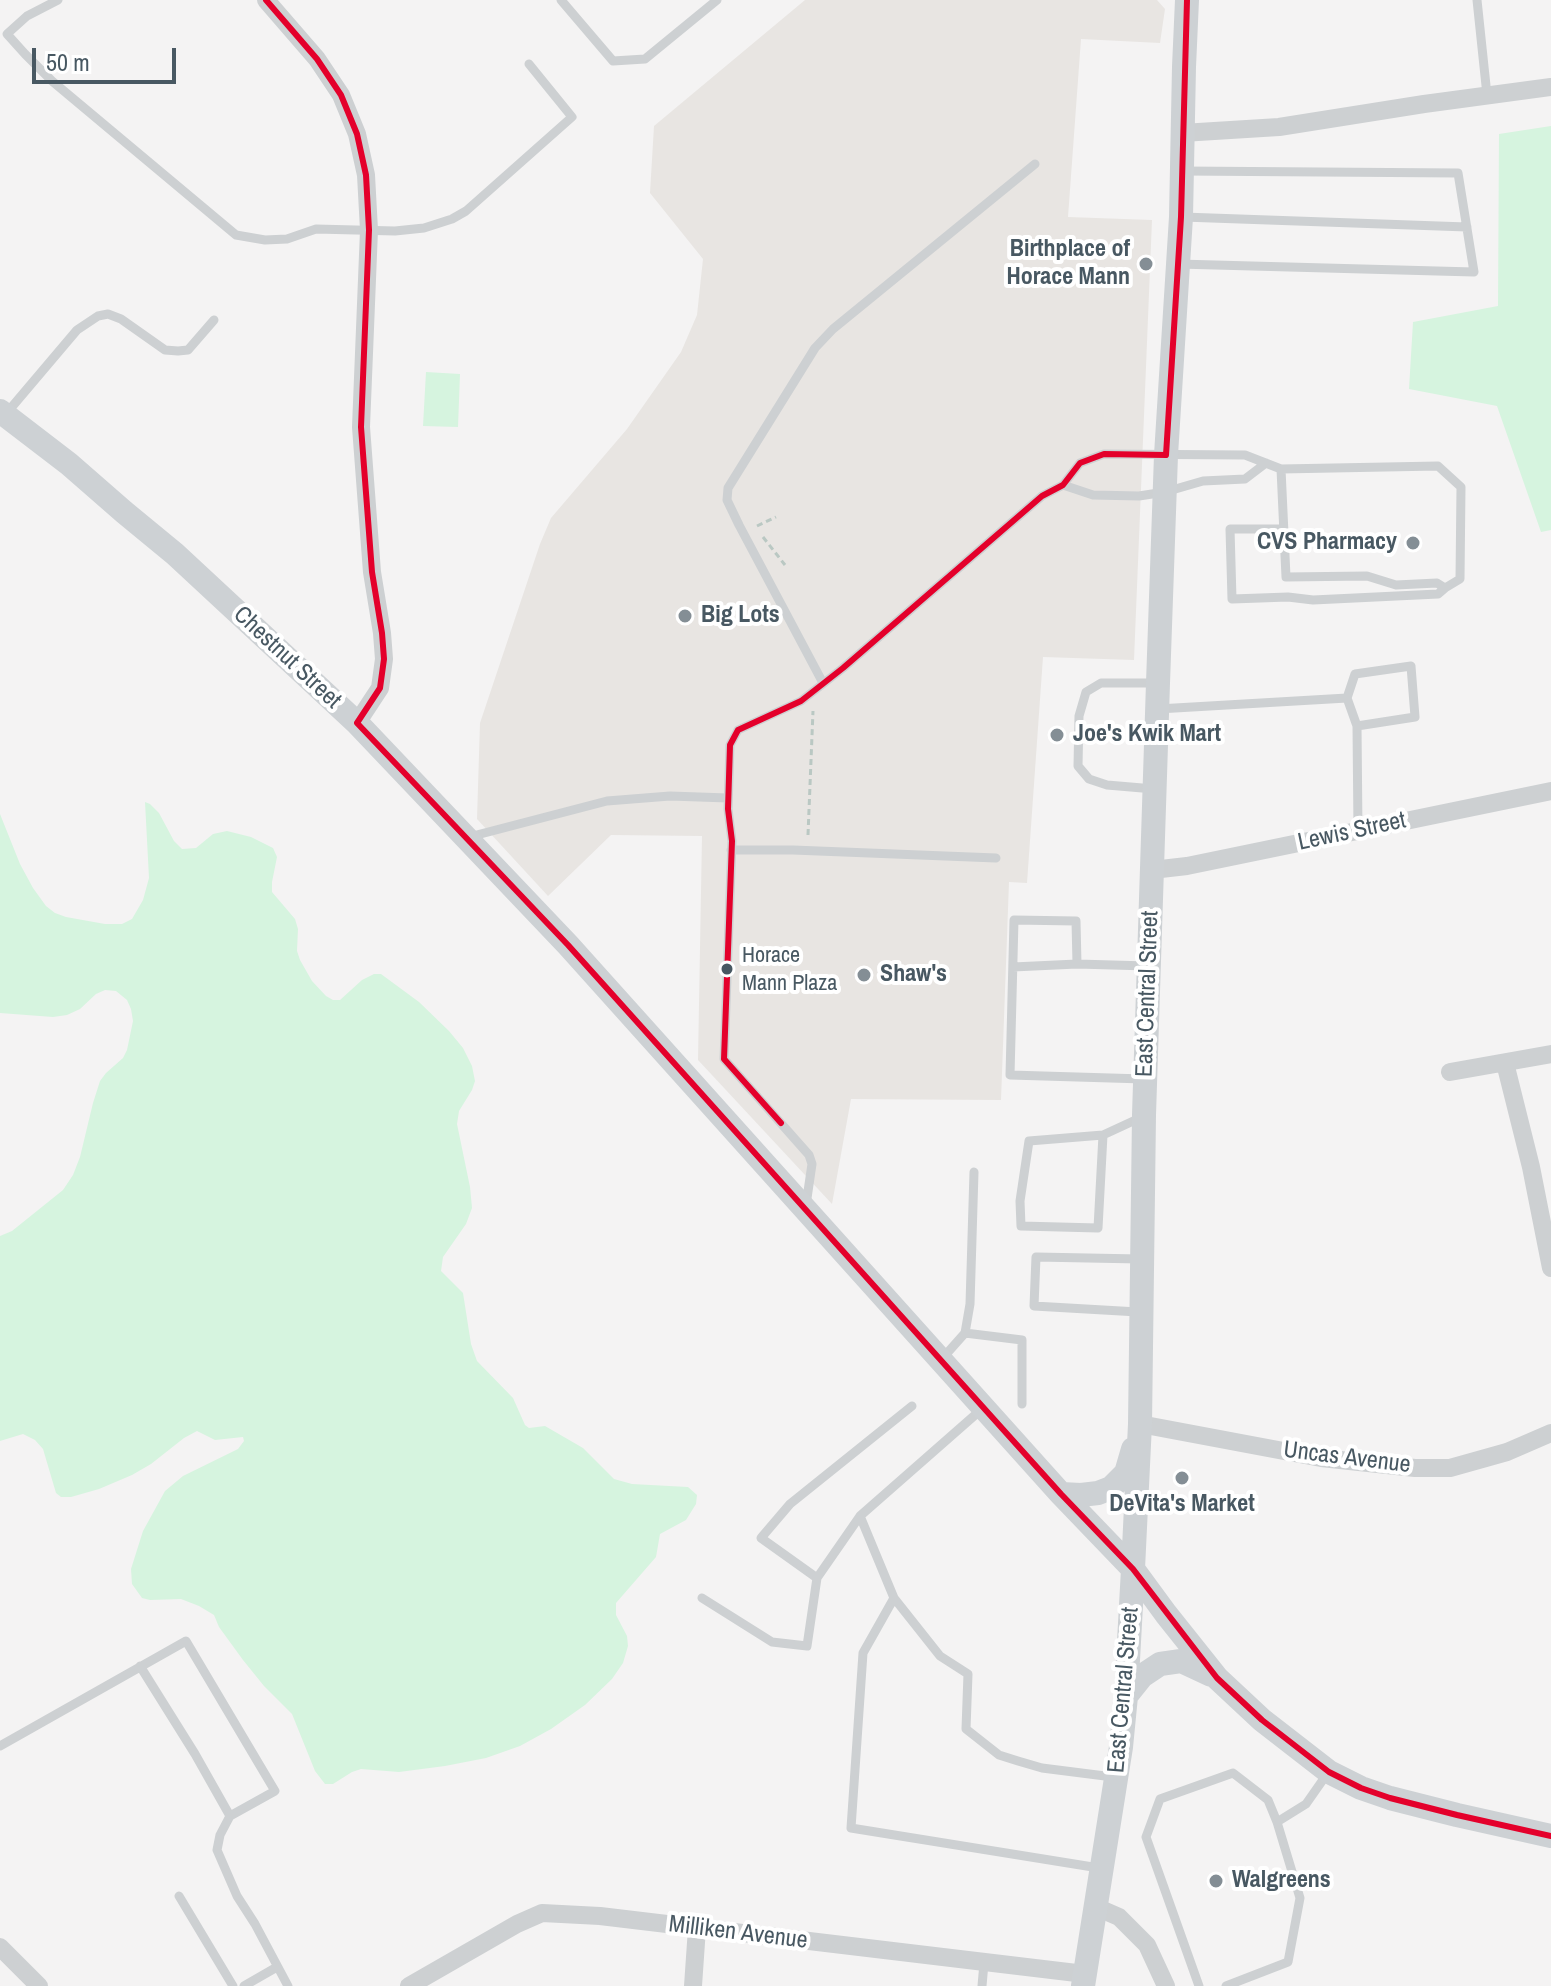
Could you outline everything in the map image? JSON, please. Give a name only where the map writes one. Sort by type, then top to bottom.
[{"type":"main road","name":"East Central Street","points":[[1084,1980],[1117,1777],[1126,1696],[1133,1569],[1140,1424],[1148,966],[1166,455],[1181,217],[1187,0]]},
{"type":"main road","name":"Chestnut Street","points":[[3,413],[69,464],[175,554],[357,723],[568,945],[1061,1494],[1133,1569],[1217,1678]]},
{"type":"main road","points":[[1061,1494],[1098,1493],[1111,1488],[1126,1473],[1140,1424]]},
{"type":"main road","points":[[1126,1696],[1142,1676],[1160,1664],[1181,1661],[1217,1678],[1262,1720],[1329,1772],[1361,1788],[1457,1815],[1551,1836]]},
{"type":"street","points":[[266,0],[317,59],[347,108],[365,165],[369,230],[361,427],[372,572],[384,659],[380,688],[357,723]]},
{"type":"street","points":[[1182,133],[1279,127],[1551,87]]},
{"type":"street","name":"Lewis Street","points":[[1152,870],[1187,866],[1551,791]]},
{"type":"street","points":[[1450,1072],[1551,1054]]},
{"type":"street","points":[[1505,1063],[1531,1167],[1551,1268]]},
{"type":"street","name":"Uncas Avenue","points":[[1140,1424],[1321,1458],[1415,1468],[1455,1466],[1507,1452],[1551,1433]]},
{"type":"street","points":[[1096,1907],[1119,1917],[1147,1945],[1166,1986]]},
{"type":"street","name":"Milliken Avenue","points":[[409,1986],[542,1913],[600,1916],[984,1963],[1084,1980]]},
{"type":"street","points":[[693,1986],[697,1928]]},
{"type":"street","points":[[0,1947],[39,1986]]},
{"type":"lane","points":[[7,34],[27,16],[58,0]]},
{"type":"lane","points":[[561,0],[613,61],[645,59],[717,0]]},
{"type":"lane","points":[[1477,0],[1487,95]]},
{"type":"lane","points":[[0,25],[52,81],[236,235],[265,240],[287,239],[316,229],[395,231],[424,228],[457,216],[572,117],[529,64]]},
{"type":"lane","points":[[823,683],[727,500],[732,478],[815,348],[836,326],[1035,164]]},
{"type":"lane","points":[[1178,264],[1474,272],[1458,173],[1182,171]]},
{"type":"lane","points":[[1181,217],[1467,227]]},
{"type":"lane","points":[[3,413],[77,330],[98,316],[108,314],[121,319],[165,350],[178,351],[188,350],[214,320]]},
{"type":"lane","points":[[805,1209],[812,1164],[809,1155],[724,1059],[731,850],[728,798],[730,745],[738,730],[801,701],[1042,496],[1063,485],[1080,463],[1104,454],[1245,455],[1281,469],[1438,466],[1461,487],[1460,579],[1438,594],[1313,600],[1288,597],[1232,599],[1230,529],[1284,529]]},
{"type":"lane","points":[[1063,485],[1093,495],[1139,496],[1203,481],[1245,479],[1266,463]]},
{"type":"lane","points":[[1281,469],[1288,597]]},
{"type":"lane","points":[[1286,577],[1367,576],[1396,585],[1437,583],[1445,588]]},
{"type":"lane","points":[[1357,726],[1415,717],[1411,666],[1355,674],[1347,698],[1357,726],[1358,831]]},
{"type":"lane","points":[[1155,789],[1107,785],[1089,779],[1078,766],[1079,716],[1086,692],[1101,683],[1158,683]]},
{"type":"lane","points":[[1157,709],[1347,698]]},
{"type":"lane","points":[[466,838],[607,801],[670,796],[728,798]]},
{"type":"lane","points":[[731,850],[996,858]]},
{"type":"lane","points":[[1077,964],[1076,921],[1014,920],[1010,1075],[1145,1079]]},
{"type":"lane","points":[[1013,967],[1077,964],[1148,966]]},
{"type":"lane","points":[[1103,1135],[1098,1228],[1021,1226],[1020,1201],[1029,1141],[1103,1135],[1144,1115]]},
{"type":"lane","points":[[941,1360],[965,1333],[970,1304],[974,1172]]},
{"type":"lane","points":[[1142,1259],[1036,1257],[1034,1306],[1142,1312]]},
{"type":"lane","points":[[965,1333],[1022,1340],[1022,1404]]},
{"type":"lane","points":[[817,1578],[761,1538],[790,1504],[912,1406]]},
{"type":"lane","points":[[702,1598],[772,1642],[807,1646],[817,1578],[860,1516],[984,1407]]},
{"type":"lane","points":[[860,1516],[894,1598],[940,1656],[968,1674],[966,1729],[999,1755],[1042,1768],[1117,1777]]},
{"type":"lane","points":[[894,1598],[863,1653],[851,1828],[1102,1868]]},
{"type":"lane","points":[[0,1746],[186,1641],[275,1791],[230,1816],[220,1835],[217,1850],[237,1896],[288,1986]]},
{"type":"lane","points":[[140,1666],[230,1816]]},
{"type":"lane","points":[[1277,1822],[1306,1804],[1329,1772]]},
{"type":"lane","points":[[1199,1986],[1146,1837],[1160,1799],[1233,1773],[1268,1800],[1300,1898],[1288,1962],[1226,1986]]},
{"type":"lane","points":[[179,1896],[233,1986]]},
{"type":"lane","points":[[982,1986],[984,1963]]},
{"type":"lane","points":[[244,1986],[277,1967]]},
{"type":"path","points":[[743,534],[776,517]]},
{"type":"path","points":[[755,527],[785,565]]},
{"type":"path","points":[[804,850],[808,840],[813,711],[807,696]]},
{"type":"shaded area","name":"Horace Mann Plaza","points":[[805,0],[1157,0],[1165,9],[1160,43],[1081,39],[1068,217],[1152,220],[1134,660],[1043,657],[1027,883],[1009,882],[1001,1100],[851,1099],[832,1204],[698,1060],[702,836],[611,835],[548,896],[477,819],[480,723],[551,518],[627,429],[681,352],[697,315],[703,259],[650,193],[654,126]]},
{"type":"green space","points":[[1551,126],[1551,530],[1541,532],[1497,406],[1409,389],[1413,322],[1498,306],[1499,134]]},
{"type":"green space","points":[[426,372],[460,374],[458,427],[423,426]]},
{"type":"green space","points":[[145,802],[159,813],[174,841],[182,849],[196,848],[213,834],[227,831],[251,837],[273,848],[277,857],[272,892],[295,919],[300,960],[312,981],[326,996],[340,1000],[362,980],[381,974],[419,1002],[463,1048],[475,1081],[459,1111],[457,1124],[472,1208],[466,1224],[443,1257],[441,1271],[463,1293],[471,1344],[477,1361],[513,1398],[529,1428],[545,1426],[583,1448],[614,1479],[632,1484],[688,1487],[697,1495],[696,1504],[686,1520],[660,1534],[656,1557],[616,1603],[616,1615],[627,1636],[628,1646],[623,1663],[612,1679],[585,1705],[520,1746],[486,1758],[445,1766],[399,1772],[361,1769],[333,1784],[325,1784],[315,1771],[292,1714],[243,1660],[214,1615],[181,1599],[142,1598],[132,1584],[131,1569],[143,1531],[165,1491],[183,1476],[238,1449],[244,1441],[243,1437],[215,1440],[197,1431],[132,1475],[71,1497],[61,1497],[56,1493],[43,1449],[35,1440],[23,1434],[0,1441],[0,1236],[12,1231],[63,1190],[73,1175],[100,1081],[123,1058],[133,1021],[127,1000],[116,991],[105,990],[67,1015],[53,1017],[0,1013],[0,814],[20,864],[46,906],[66,917],[122,924],[132,919],[143,900],[149,878]]},
{"type":"transit line","points":[[266,0],[317,59],[341,95],[357,134],[366,175],[369,230],[361,427],[372,572],[384,659],[380,688],[357,723],[568,945],[1061,1494],[1133,1569],[1217,1678],[1262,1720],[1329,1772],[1361,1788],[1457,1815],[1551,1836]]},
{"type":"transit line","points":[[781,1123],[724,1059],[732,841],[728,809],[730,745],[738,730],[801,701],[843,668],[1042,496],[1063,485],[1080,463],[1104,454],[1166,455],[1181,217],[1187,0]]},
{"type":"place","name":"Birthplace of Horace Mann","points":[[1146,264]]},
{"type":"place","name":"CVS Pharmacy","points":[[1413,543]]},
{"type":"place","name":"Big Lots","points":[[685,616]]},
{"type":"place","name":"Joe's Kwik Mart","points":[[1057,735]]},
{"type":"place","name":"Horace Mann Plaza","points":[[727,969]]},
{"type":"place","name":"Shaw's","points":[[864,975]]},
{"type":"place","name":"DeVita's Market","points":[[1182,1478]]},
{"type":"place","name":"Walgreens","points":[[1216,1881]]}]
